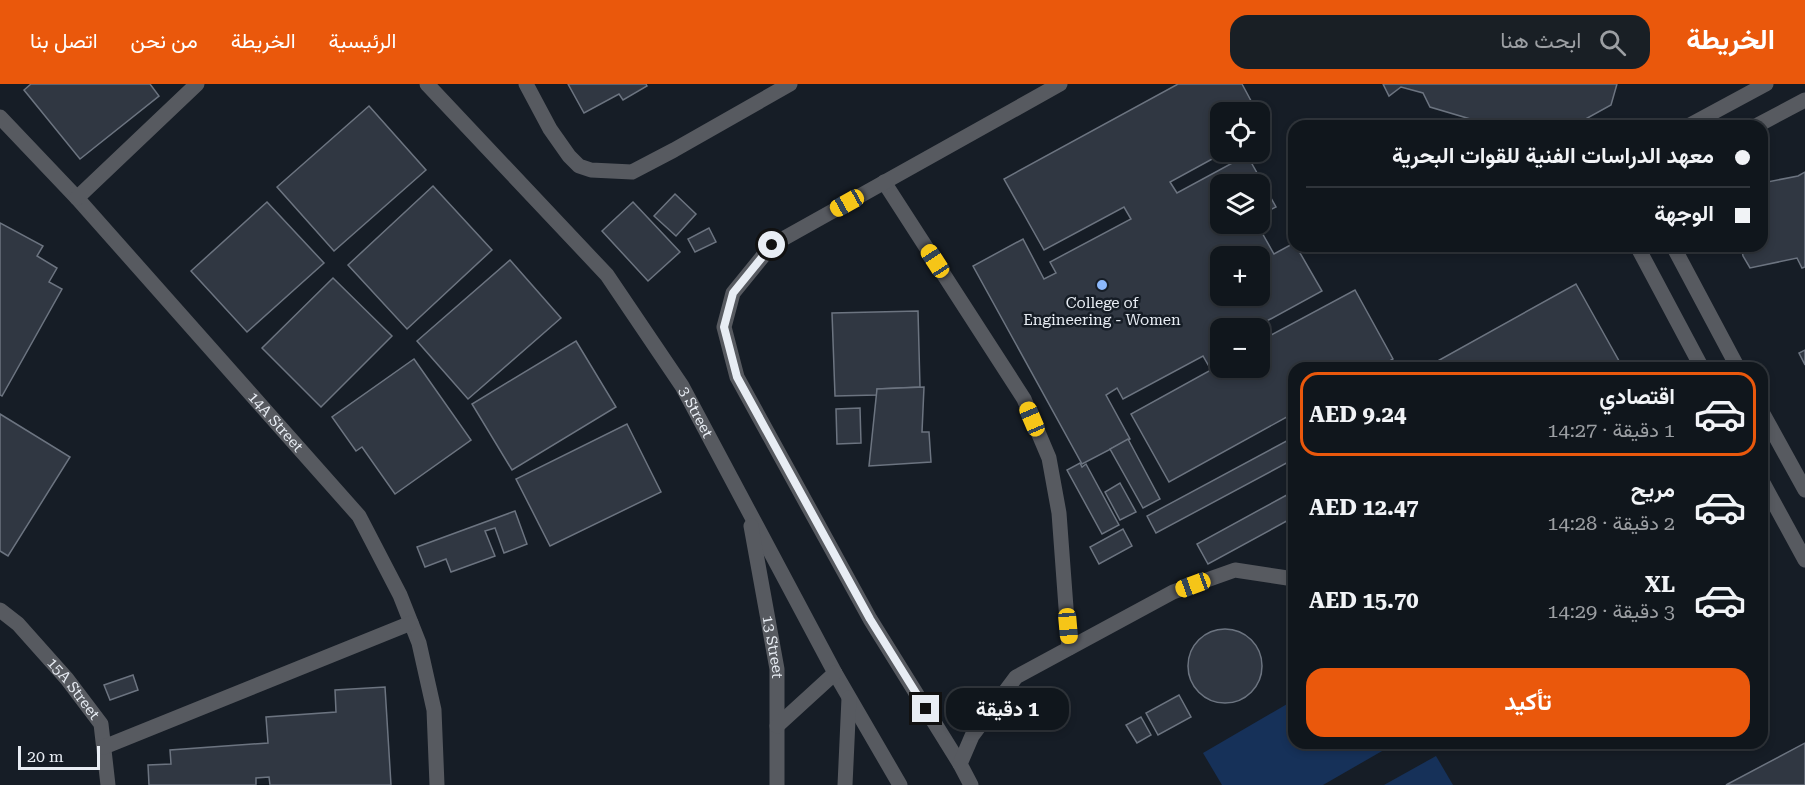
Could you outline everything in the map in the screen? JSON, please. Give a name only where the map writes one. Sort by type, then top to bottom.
[{"type":"street","points":[[77,198],[197,84]]},
{"type":"street","name":"3 Street","points":[[427,84],[607,275],[682,386],[835,673],[900,785]]},
{"type":"street","points":[[526,84],[550,129],[579,166],[591,171],[632,172],[790,84]]},
{"type":"street","points":[[971,785],[870,619],[737,377],[724,327],[733,293],[772,245],[1060,84]]},
{"type":"street","points":[[1699,120],[1766,84]]},
{"type":"street","points":[[1767,120],[1805,100]]},
{"type":"street","name":"14A Street","points":[[0,117],[77,198],[359,516],[400,595],[419,643],[434,710],[437,785]]},
{"type":"street","points":[[884,182],[1024,399],[1049,458],[1059,513],[1069,648]]},
{"type":"street","points":[[1639,252],[1699,362]]},
{"type":"street","points":[[1676,252],[1735,362]]},
{"type":"street","points":[[1768,423],[1805,490]]},
{"type":"street","points":[[1768,491],[1805,560]]},
{"type":"street","name":"13 Street","points":[[749,511],[777,669],[777,785]]},
{"type":"street","points":[[960,764],[972,736],[1016,677],[1173,592],[1234,570],[1288,578]]},
{"type":"street","name":"15A Street","points":[[0,610],[18,624],[67,679],[101,724],[108,785]]},
{"type":"street","points":[[104,747],[411,623]]},
{"type":"street","points":[[777,726],[835,673]]},
{"type":"street","points":[[845,785],[849,697]]},
{"type":"shaded area","points":[[1288,703],[1288,749],[1386,749],[1323,785],[1222,785],[1203,753]]},
{"type":"shaded area","points":[[1436,756],[1453,785],[1384,785]]},
{"type":"building","points":[[31,84],[150,84],[159,96],[80,159],[24,90]]},
{"type":"building","points":[[568,84],[646,84],[647,86],[623,100],[619,94],[584,113]]},
{"type":"building","name":"College of Engineering - Women","points":[[1178,84],[1242,84],[1252,102],[1210,102],[1210,160],[1170,182],[1177,193],[1210,175],[1210,234],[1263,234],[1269,246],[1210,246],[1210,306],[1270,306],[1270,247],[1274,254],[1288,246],[1288,252],[1299,252],[1322,291],[1270,319],[1210,318],[1210,368],[1203,356],[1123,399],[1117,388],[1106,395],[1130,439],[1082,464],[973,266],[1023,239],[1044,279],[1056,273],[1050,262],[1131,219],[1124,207],[1044,250],[1004,179]]},
{"type":"building","points":[[1383,84],[1617,84],[1611,105],[1584,120],[1474,120],[1430,107],[1423,93],[1401,87],[1389,96]]},
{"type":"building","points":[[369,106],[426,170],[334,251],[277,187]]},
{"type":"building","name":"College of Engineering - Women","points":[[1234,162],[1251,162],[1258,174],[1212,174]]},
{"type":"building","points":[[1805,172],[1805,267],[1802,268],[1797,258],[1750,268],[1742,252],[1768,252],[1768,182],[1798,176]]},
{"type":"building","points":[[433,186],[492,250],[407,329],[348,265]]},
{"type":"building","points":[[675,194],[696,214],[676,236],[654,216]]},
{"type":"building","name":"College of Engineering - Women","points":[[1270,196],[1276,207],[1270,210]]},
{"type":"building","points":[[267,202],[324,263],[247,332],[191,271]]},
{"type":"building","points":[[633,202],[680,252],[648,281],[602,231]]},
{"type":"building","points":[[0,223],[43,246],[37,256],[57,268],[49,282],[62,289],[2,396],[0,395]]},
{"type":"building","points":[[709,228],[716,242],[695,252],[688,239]]},
{"type":"building","points":[[510,260],[561,318],[468,399],[417,341]]},
{"type":"building","points":[[333,278],[392,336],[321,407],[262,348]]},
{"type":"building","points":[[1576,284],[1620,362],[1436,362]]},
{"type":"building","name":"College of Engineering - Women","points":[[1355,290],[1393,359],[1388,362],[1288,362],[1288,416],[1169,482],[1131,414],[1210,371],[1210,378],[1270,378],[1270,336]]},
{"type":"building","points":[[918,311],[920,387],[877,389],[877,395],[835,396],[832,313]]},
{"type":"building","points":[[576,341],[616,407],[512,470],[472,404]]},
{"type":"building","points":[[1805,350],[1805,365],[1799,353]]},
{"type":"building","points":[[414,359],[471,440],[395,494],[362,447],[356,451],[332,417]]},
{"type":"building","points":[[924,387],[922,432],[929,432],[931,462],[869,466],[877,389]]},
{"type":"building","points":[[860,408],[861,443],[837,444],[836,409]]},
{"type":"building","points":[[0,414],[70,457],[8,556],[0,551]]},
{"type":"building","points":[[627,424],[661,492],[550,546],[516,479]]},
{"type":"building","points":[[1128,439],[1160,499],[1143,508],[1110,449]]},
{"type":"building","points":[[1288,440],[1288,462],[1156,533],[1147,516]]},
{"type":"building","points":[[1080,463],[1082,467],[1086,464],[1119,525],[1102,534],[1067,470]]},
{"type":"building","points":[[1120,483],[1136,512],[1120,520],[1105,492]]},
{"type":"building","points":[[1288,494],[1288,520],[1208,564],[1197,544]]},
{"type":"building","points":[[515,511],[527,544],[504,553],[495,528],[485,531],[495,556],[451,572],[446,559],[425,567],[417,547]]},
{"type":"building","points":[[1123,529],[1132,546],[1099,564],[1090,547]]},
{"type":"building","points":[[1225,629],[1246,635],[1256,645],[1262,666],[1256,687],[1246,697],[1225,703],[1204,697],[1194,687],[1188,666],[1194,645],[1204,635]]},
{"type":"building","points":[[133,675],[138,690],[110,700],[104,685]]},
{"type":"building","points":[[385,687],[391,785],[270,785],[269,777],[256,778],[256,785],[149,785],[148,765],[171,764],[170,750],[268,743],[266,717],[336,712],[335,690]]},
{"type":"building","points":[[1179,695],[1191,717],[1158,735],[1146,713]]},
{"type":"building","points":[[1141,717],[1151,735],[1137,743],[1126,725]]},
{"type":"building","points":[[1805,743],[1805,785],[1726,785]]},
{"type":"place","name":"College of Engineering - Women","points":[[1102,285]]},
{"type":"route","points":[[772,245],[733,293],[724,327],[737,377],[870,619],[926,709]]}]
